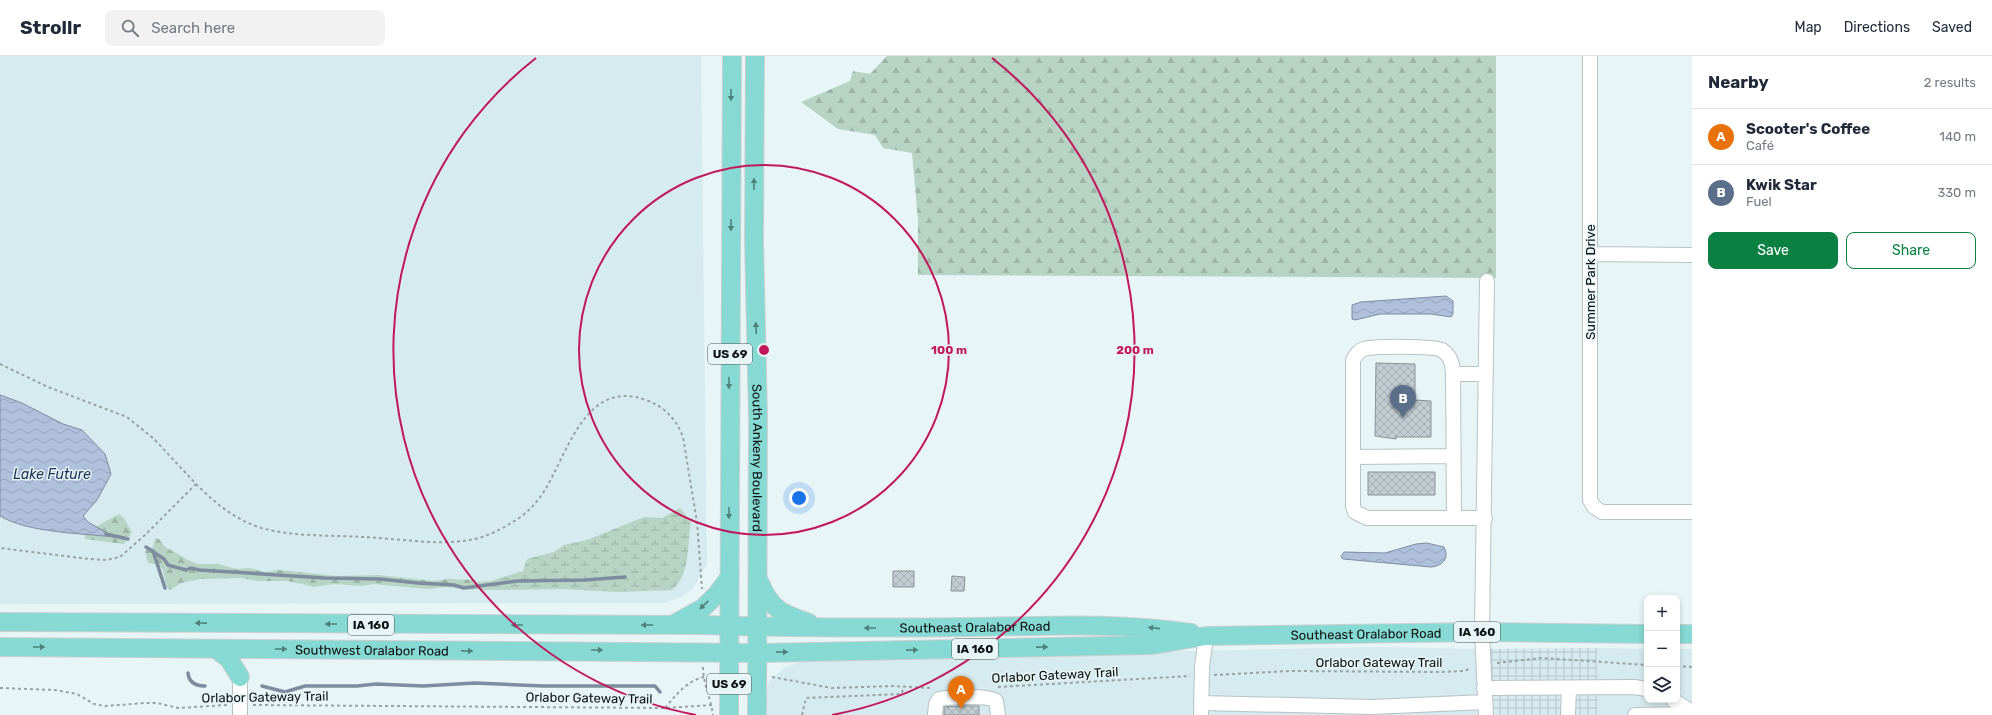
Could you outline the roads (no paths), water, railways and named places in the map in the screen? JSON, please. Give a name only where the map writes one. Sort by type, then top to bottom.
[{"type":"main road","name":"South Ankeny Boulevard","points":[[729,715],[729,676],[743,652],[743,627],[729,578],[732,56]]},
{"type":"main road","name":"South Ankeny Boulevard","points":[[755,56],[754,242],[758,417],[758,577],[743,627],[743,652],[758,676],[757,715]]},
{"type":"main road","points":[[758,577],[771,604],[790,616],[820,627]]},
{"type":"main road","points":[[673,625],[702,608],[717,594],[729,578]]},
{"type":"main road","name":"Southwest Oralabor Road","points":[[0,622],[673,625],[743,627]]},
{"type":"main road","name":"Southeast Oralabor Road","points":[[743,627],[1026,626],[1147,628],[1206,636],[1482,632],[1644,634]]},
{"type":"main road","points":[[1680,634],[1692,634]]},
{"type":"main road","name":"Southeast Oralabor Road","points":[[743,652],[1153,645],[1206,636]]},
{"type":"main road","name":"Southwest Oralabor Road","points":[[0,647],[743,652]]},
{"type":"main road","points":[[216,649],[229,659],[240,677]]},
{"type":"main road","points":[[240,677],[247,663],[261,649]]},
{"type":"street","name":"Summer Park Drive","points":[[1590,56],[1589,494],[1594,507],[1598,510],[1607,512],[1692,512]]},
{"type":"street","points":[[1590,254],[1692,255]]},
{"type":"street","points":[[1485,702],[1482,664],[1482,632],[1485,518],[1487,281]]},
{"type":"street","points":[[1454,518],[1453,364],[1448,356],[1434,348],[1370,348],[1357,354],[1353,360],[1353,506],[1356,512],[1360,516],[1367,518],[1454,518],[1485,518]]},
{"type":"street","points":[[1453,374],[1486,374]]},
{"type":"street","points":[[1353,457],[1453,456]]},
{"type":"street","points":[[1206,636],[1202,676],[1201,709],[1372,707],[1485,702],[1569,688],[1634,687],[1644,689]]},
{"type":"street","points":[[240,677],[240,710]]},
{"type":"street","points":[[1568,715],[1569,688]]},
{"type":"street","points":[[935,715],[936,704],[939,699],[993,698],[996,701],[998,715]]},
{"type":"street","points":[[1677,703],[1692,713]]},
{"type":"street","points":[[1635,715],[1692,713]]},
{"type":"water","points":[[1446,296],[1453,301],[1453,314],[1451,317],[1431,314],[1380,314],[1355,320],[1352,319],[1352,305],[1361,302]]},
{"type":"water","name":"Lake Future","points":[[0,395],[22,403],[63,424],[82,430],[105,454],[111,474],[97,500],[83,516],[88,522],[114,537],[40,529],[12,522],[0,516]]},
{"type":"water","points":[[1427,543],[1444,547],[1446,555],[1444,561],[1439,565],[1431,567],[1343,559],[1341,557],[1344,552],[1385,553],[1416,544]]},
{"type":"waterway","points":[[106,534],[128,539]]},
{"type":"waterway","points":[[146,547],[164,559],[168,565],[186,570],[191,568],[199,570],[325,578],[380,579],[454,585],[464,588],[517,581],[585,580],[625,577]]},
{"type":"waterway","points":[[153,551],[165,588]]},
{"type":"waterway","points":[[188,673],[191,682],[205,686]]},
{"type":"waterway","points":[[262,686],[285,692],[305,686],[357,686],[376,684],[423,686],[475,683],[543,686],[655,686],[660,692]]},
{"type":"place","name":"Kwik Star","points":[[1403,418]]},
{"type":"place","name":"Scooter's Coffee","points":[[961,709]]}]
